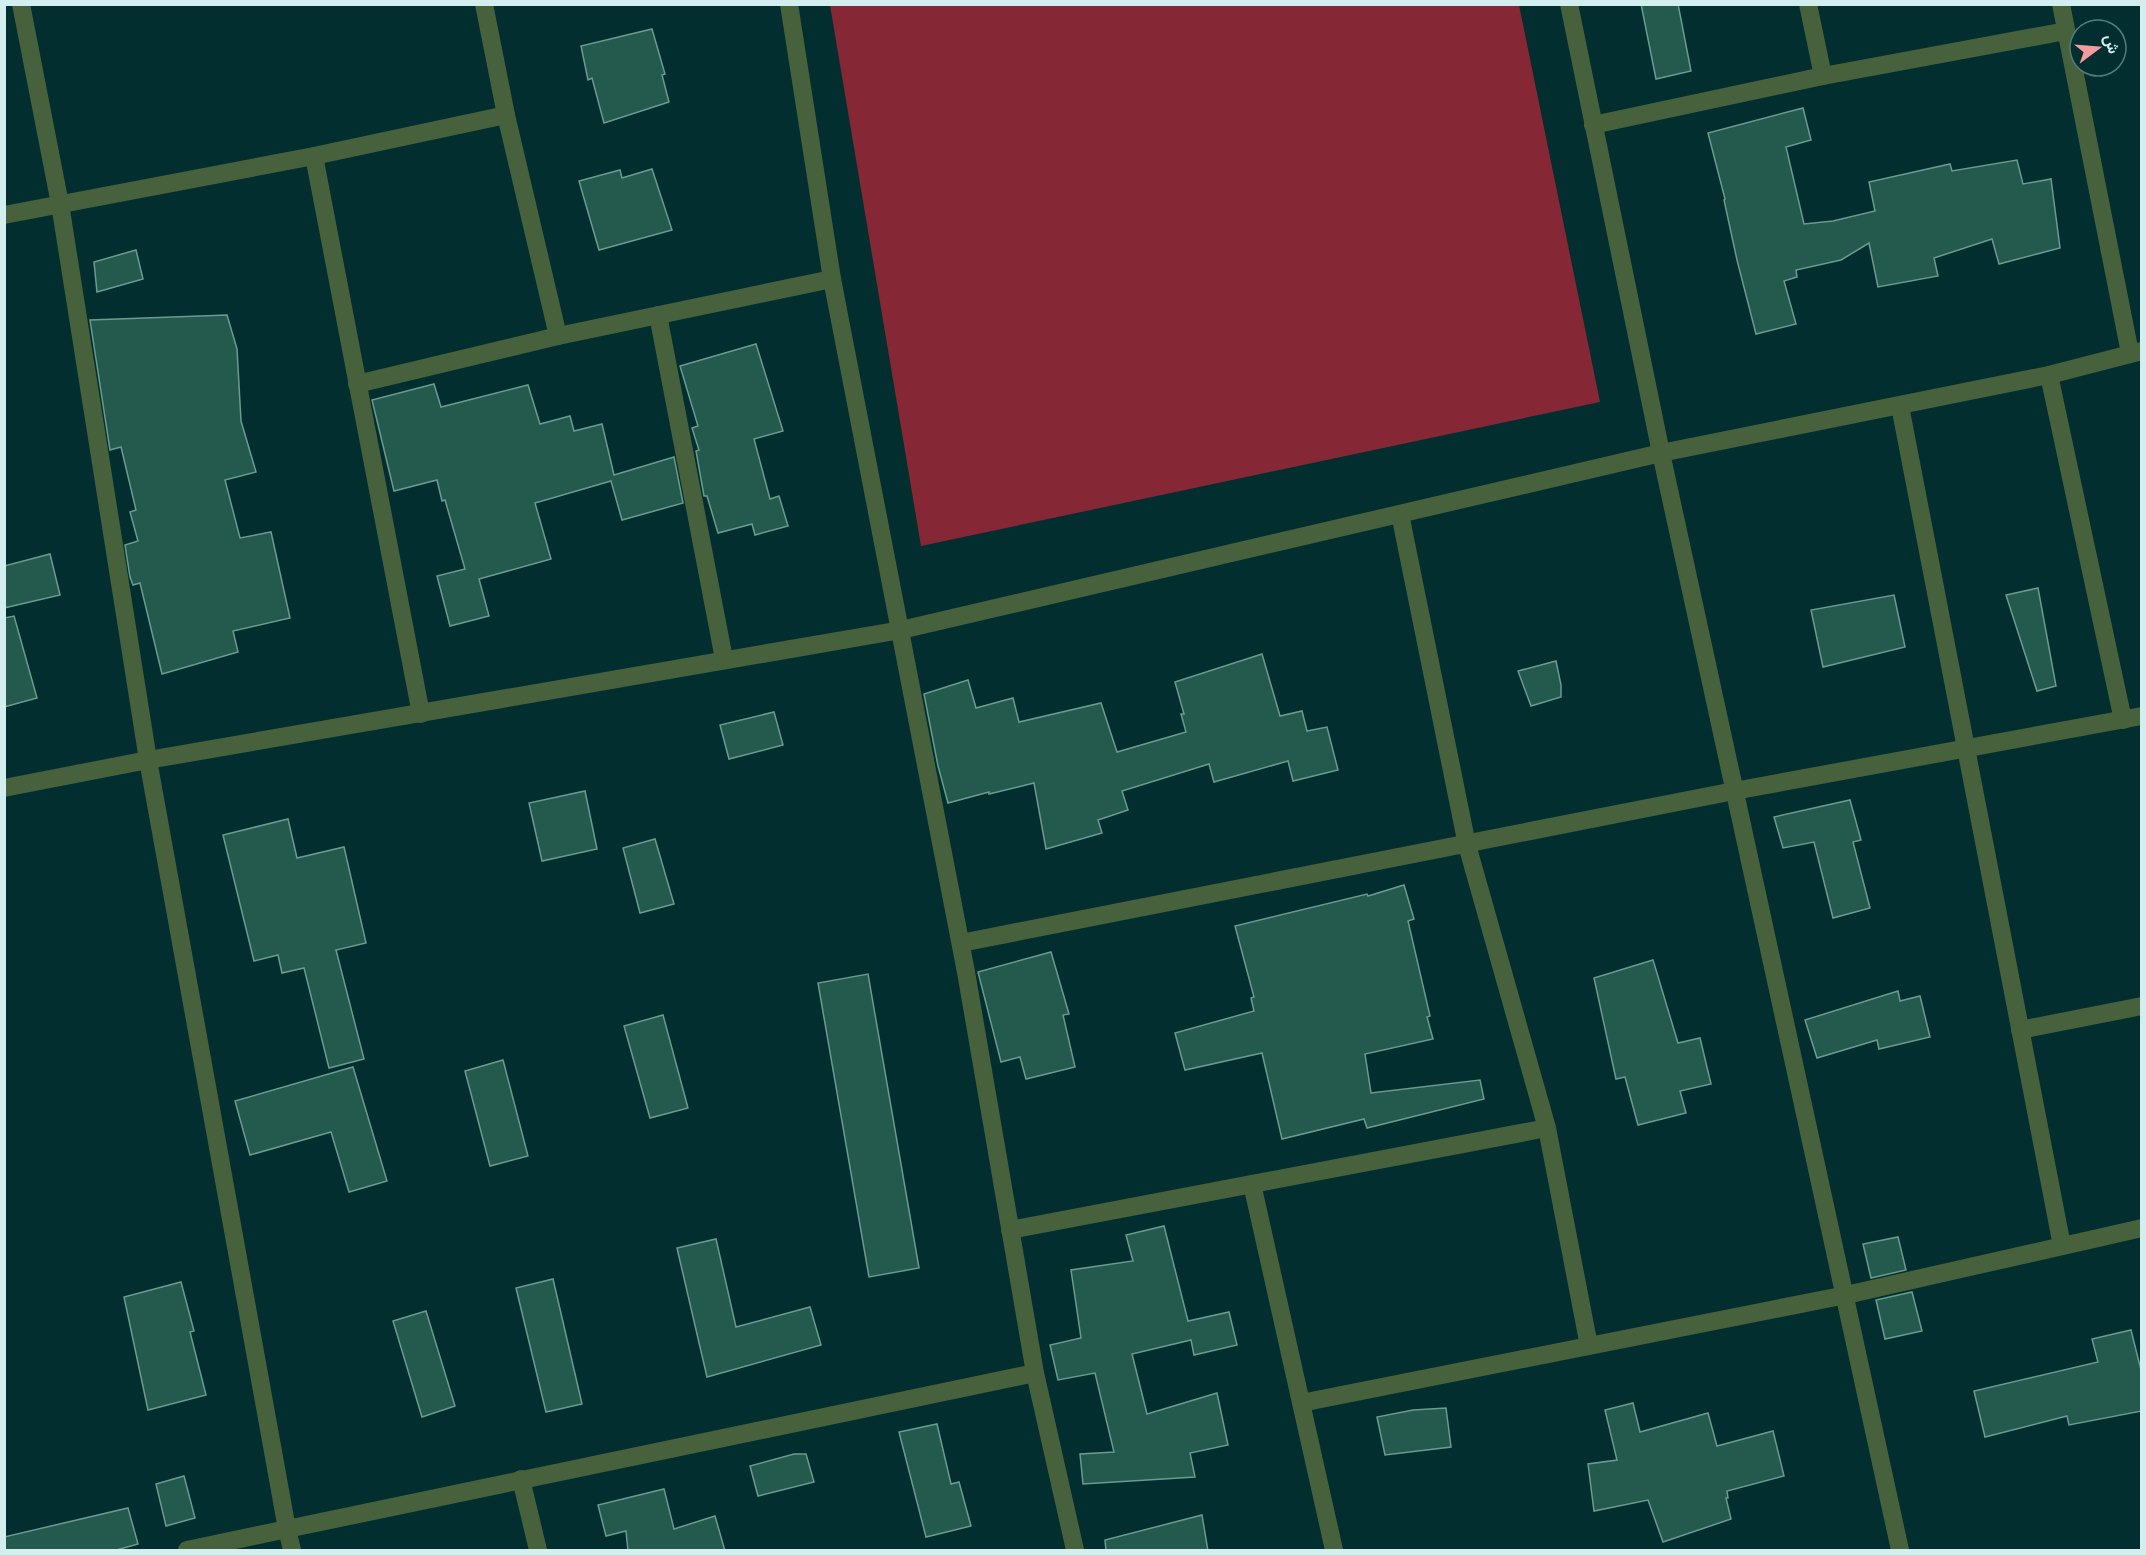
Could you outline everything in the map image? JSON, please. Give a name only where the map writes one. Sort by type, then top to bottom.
[{"type":"street","points":[[21,4],[60,204],[148,760],[292,1551]]},
{"type":"street","points":[[484,4],[506,115],[558,336]]},
{"type":"street","points":[[789,4],[832,279],[961,943],[1035,1373],[1075,1551]]},
{"type":"street","points":[[1569,4],[1661,453],[1900,1551]]},
{"type":"street","points":[[1808,4],[1822,76]]},
{"type":"street","points":[[4,788],[148,760],[901,630],[1661,453],[2049,375],[2136,352],[2061,4]]},
{"type":"street","points":[[1593,125],[1822,76],[2066,31]]},
{"type":"street","points":[[4,214],[314,156],[506,115]]},
{"type":"street","points":[[314,156],[421,714]]},
{"type":"street","points":[[357,384],[558,336],[832,279]]},
{"type":"street","points":[[658,315],[724,659]]},
{"type":"street","points":[[2049,375],[2123,720]]},
{"type":"street","points":[[1900,406],[2062,1246]]},
{"type":"street","points":[[1400,514],[1467,845],[1547,1128],[1589,1346]]},
{"type":"street","points":[[961,943],[1734,791],[2142,716]]},
{"type":"street","points":[[2020,1030],[2142,1006]]},
{"type":"street","points":[[1010,1230],[1547,1128]]},
{"type":"street","points":[[1252,1184],[1334,1551]]},
{"type":"street","points":[[1301,1403],[1846,1295],[2142,1228]]},
{"type":"street","points":[[187,1551],[521,1479],[1035,1373]]},
{"type":"street","points":[[521,1479],[538,1551]]},
{"type":"shaded area","points":[[830,5],[1519,5],[1600,402],[921,546]]},
{"type":"building","points":[[1641,4],[1678,4],[1691,71],[1656,79]]},
{"type":"building","points":[[652,29],[665,74],[662,75],[669,102],[604,123],[592,78],[588,80],[581,46]]},
{"type":"building","points":[[1803,108],[1811,140],[1786,147],[1804,224],[1833,221],[1875,211],[1869,182],[1950,164],[1952,171],[2017,160],[2023,184],[2051,179],[2060,248],[1999,264],[1992,239],[1934,258],[1938,276],[1878,287],[1869,243],[1841,260],[1796,270],[1797,277],[1784,281],[1796,324],[1756,334],[1708,133]]},
{"type":"building","points":[[652,169],[672,230],[599,250],[579,181],[620,170],[622,178]]},
{"type":"building","points":[[136,250],[143,279],[97,292],[94,262]]},
{"type":"building","points":[[227,315],[237,349],[241,421],[256,472],[225,480],[240,538],[271,532],[290,618],[233,631],[238,652],[162,674],[140,583],[133,585],[130,577],[125,545],[138,541],[130,512],[136,510],[121,447],[110,450],[90,320]]},
{"type":"building","points":[[756,344],[783,431],[754,439],[770,499],[779,496],[788,526],[755,535],[752,524],[718,533],[707,496],[704,496],[696,451],[699,450],[692,428],[698,426],[680,366]]},
{"type":"building","points":[[434,384],[441,407],[528,385],[540,424],[570,416],[574,431],[602,424],[614,475],[674,457],[683,503],[622,520],[611,481],[535,503],[551,559],[479,579],[489,616],[450,626],[437,576],[465,569],[445,500],[442,501],[437,480],[394,491],[372,400]]},
{"type":"building","points":[[50,554],[60,595],[4,608],[4,566]]},
{"type":"building","points":[[2038,588],[2056,686],[2037,691],[2006,595]]},
{"type":"building","points":[[1894,595],[1905,647],[1823,667],[1811,610]]},
{"type":"building","points":[[14,616],[37,698],[4,707],[4,618]]},
{"type":"building","points":[[1262,654],[1280,716],[1302,711],[1307,731],[1327,727],[1338,770],[1293,781],[1288,761],[1214,782],[1209,764],[1122,791],[1128,810],[1098,820],[1102,833],[1046,849],[1034,783],[948,803],[938,766],[924,694],[968,680],[976,708],[1013,698],[1019,722],[1101,703],[1117,752],[1186,732],[1181,714],[1184,714],[1175,682]]},
{"type":"building","points":[[1556,661],[1561,697],[1531,706],[1518,671]]},
{"type":"building","points":[[774,712],[783,745],[729,759],[720,725]]},
{"type":"building","points":[[585,791],[597,849],[542,861],[529,803]]},
{"type":"building","points":[[1850,800],[1861,840],[1853,842],[1870,908],[1833,918],[1814,842],[1783,848],[1774,817]]},
{"type":"building","points":[[288,819],[297,858],[344,847],[366,943],[336,950],[364,1059],[329,1068],[304,968],[282,973],[278,955],[254,961],[223,835]]},
{"type":"building","points":[[655,839],[674,904],[640,913],[623,848]]},
{"type":"building","points":[[1404,885],[1414,919],[1408,921],[1430,1016],[1427,1017],[1433,1039],[1365,1054],[1371,1093],[1480,1080],[1484,1099],[1367,1128],[1364,1119],[1282,1139],[1262,1053],[1185,1070],[1175,1033],[1254,1011],[1251,998],[1254,997],[1235,926],[1367,894],[1368,896]]},
{"type":"building","points":[[1051,952],[1069,1014],[1063,1015],[1075,1067],[1026,1079],[1020,1057],[1001,1062],[978,972]]},
{"type":"building","points":[[1653,960],[1678,1043],[1700,1038],[1711,1084],[1680,1091],[1686,1113],[1638,1125],[1625,1077],[1616,1079],[1594,978]]},
{"type":"building","points":[[868,974],[919,1268],[869,1277],[818,983]]},
{"type":"building","points":[[1898,991],[1900,1001],[1920,996],[1930,1037],[1879,1049],[1877,1040],[1817,1058],[1805,1020]]},
{"type":"building","points":[[663,1015],[688,1108],[650,1118],[624,1026]]},
{"type":"building","points":[[503,1060],[528,1156],[490,1166],[465,1071]]},
{"type":"building","points":[[353,1067],[387,1181],[349,1192],[331,1132],[250,1155],[235,1101]]},
{"type":"building","points":[[1164,1226],[1188,1321],[1229,1312],[1237,1345],[1194,1355],[1191,1340],[1132,1354],[1147,1414],[1217,1393],[1228,1445],[1190,1453],[1195,1477],[1083,1484],[1080,1454],[1114,1452],[1095,1373],[1058,1380],[1050,1345],[1081,1338],[1071,1270],[1133,1261],[1126,1235]]},
{"type":"building","points":[[1898,1237],[1906,1270],[1871,1278],[1863,1244]]},
{"type":"building","points":[[716,1239],[736,1327],[810,1307],[821,1345],[707,1377],[677,1248]]},
{"type":"building","points":[[553,1279],[582,1404],[546,1412],[516,1288]]},
{"type":"building","points":[[181,1282],[194,1331],[190,1332],[206,1395],[148,1410],[124,1297]]},
{"type":"building","points":[[1912,1292],[1922,1331],[1885,1339],[1876,1300]]},
{"type":"building","points":[[426,1311],[455,1406],[422,1417],[393,1321]]},
{"type":"building","points":[[2131,1330],[2142,1374],[2142,1411],[2069,1425],[2067,1416],[1985,1437],[1974,1391],[2098,1362],[2092,1339]]},
{"type":"building","points":[[1633,1403],[1640,1432],[1708,1413],[1717,1446],[1773,1431],[1784,1476],[1727,1491],[1728,1498],[1726,1498],[1731,1519],[1663,1542],[1648,1500],[1594,1511],[1588,1464],[1617,1460],[1605,1410]]},
{"type":"building","points":[[1446,1408],[1451,1447],[1385,1455],[1377,1417],[1413,1410]]},
{"type":"building","points":[[937,1424],[951,1484],[959,1482],[971,1526],[926,1537],[899,1432]]},
{"type":"building","points":[[794,1454],[806,1454],[814,1482],[758,1496],[750,1466]]},
{"type":"building","points":[[184,1476],[195,1518],[166,1526],[156,1484]]},
{"type":"building","points":[[664,1489],[674,1529],[715,1516],[725,1551],[628,1551],[626,1531],[606,1536],[598,1505]]},
{"type":"building","points":[[128,1508],[138,1544],[113,1551],[4,1551],[4,1537]]},
{"type":"building","points":[[1202,1515],[1208,1551],[1106,1551],[1105,1540]]}]
